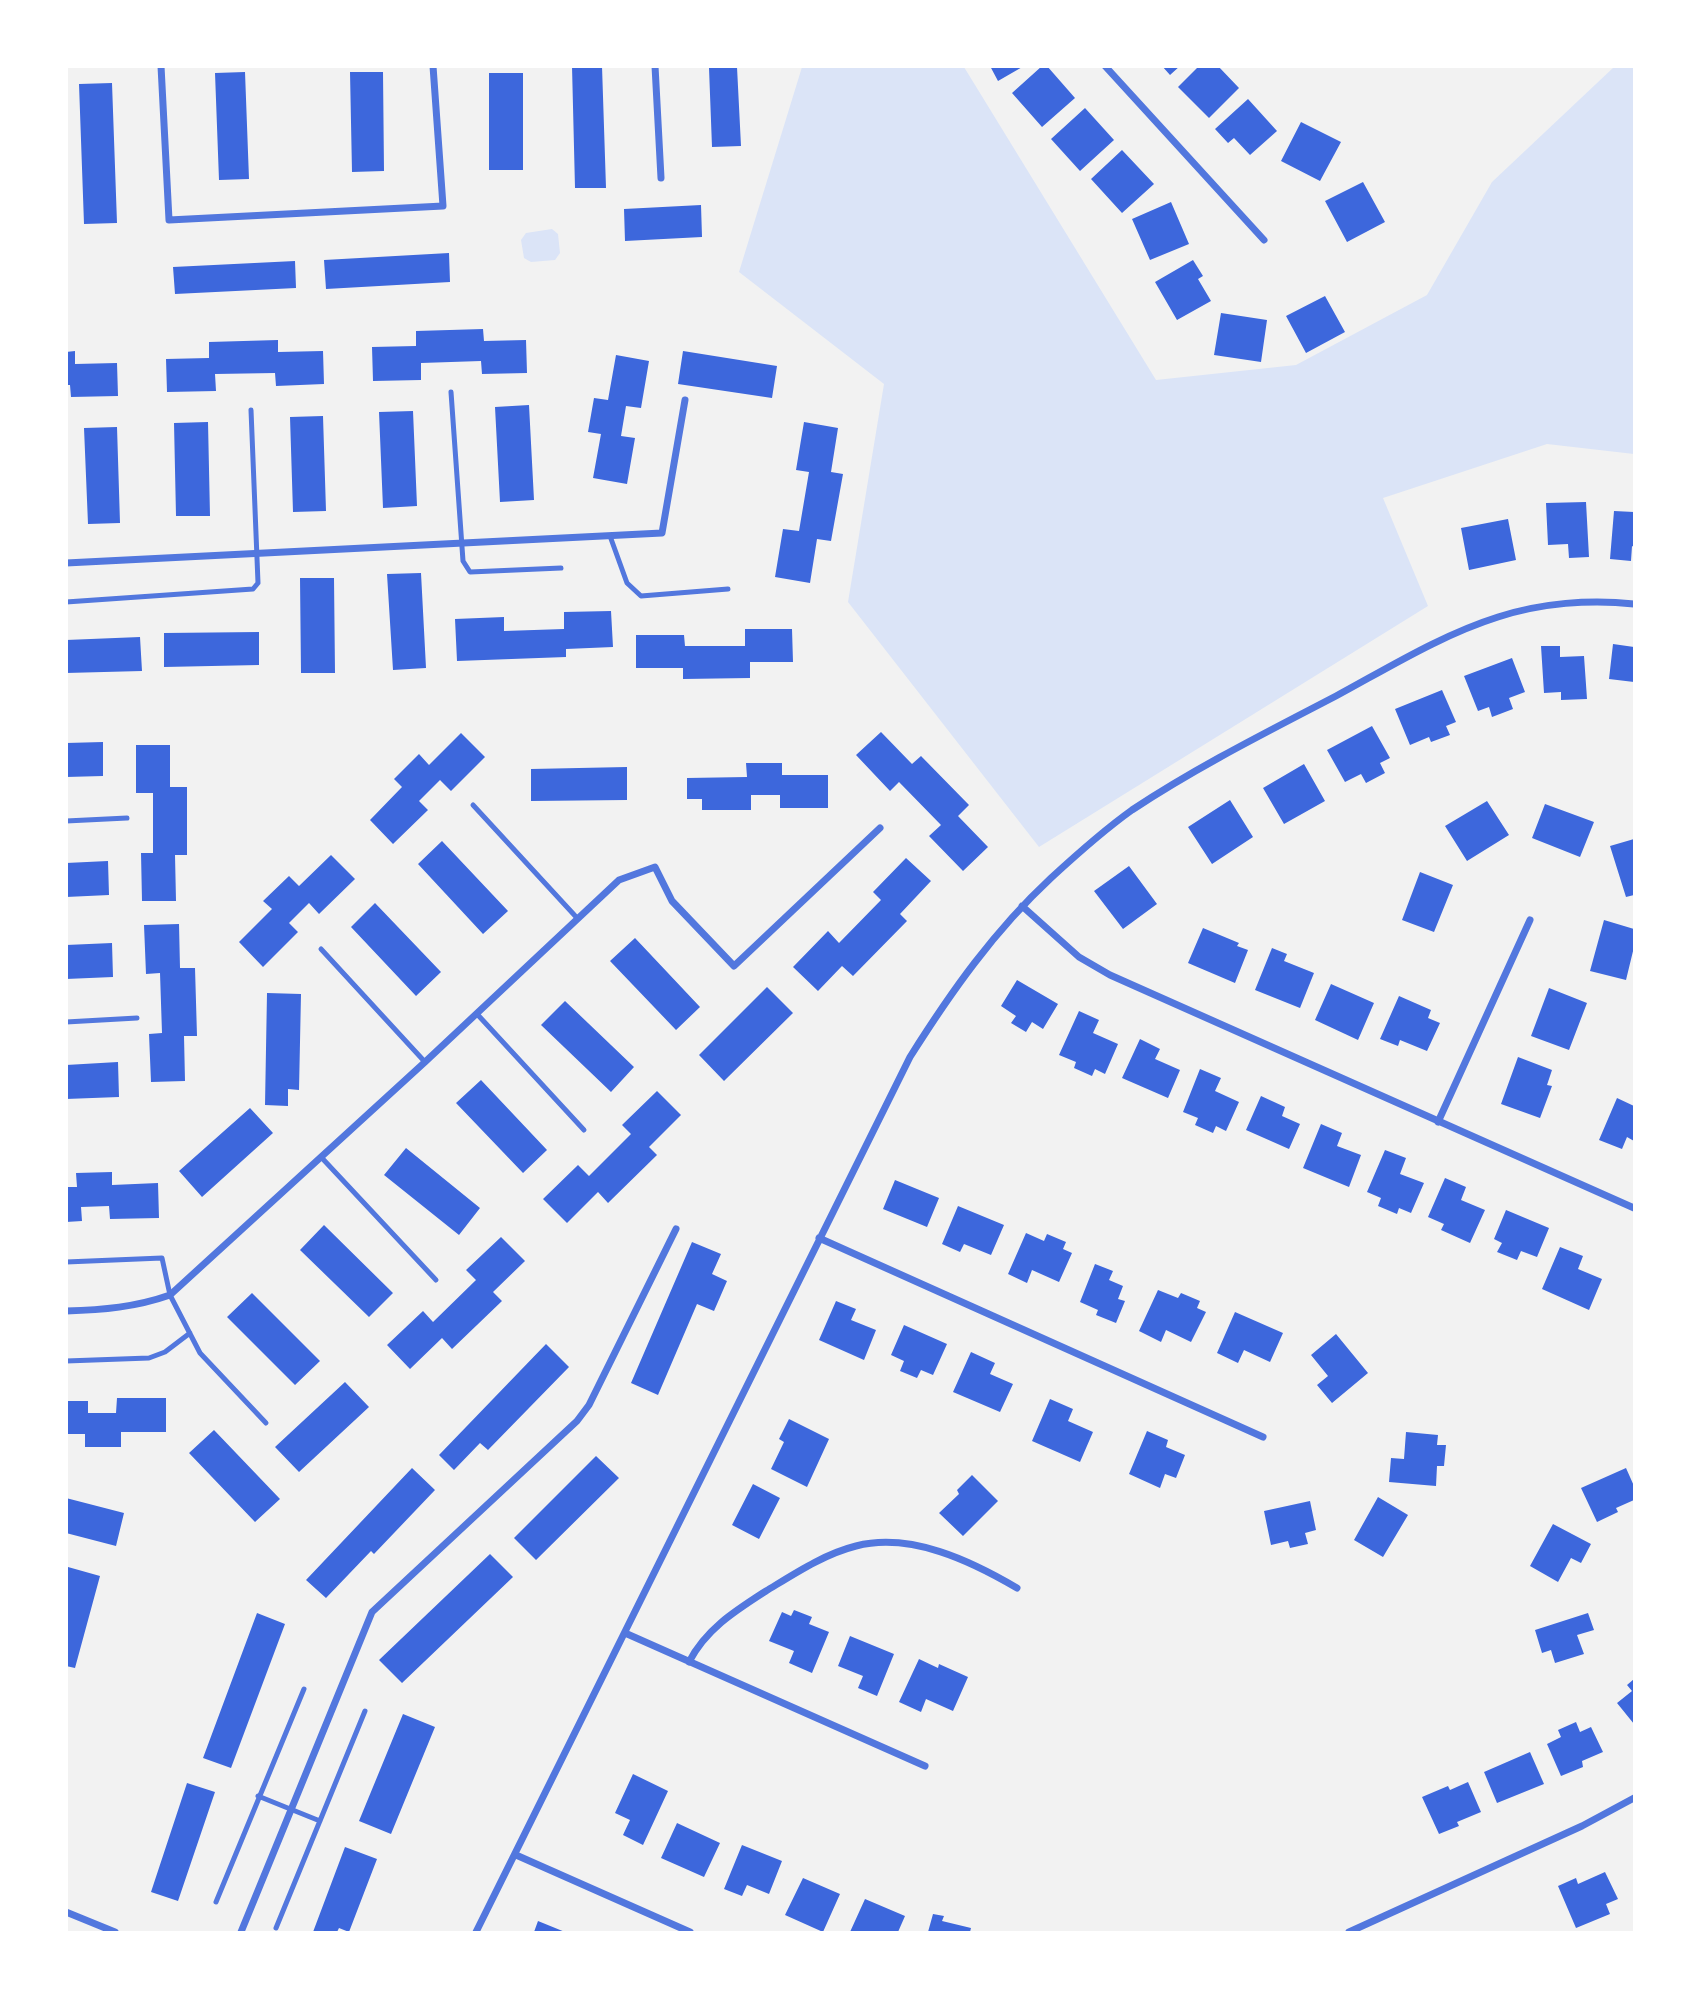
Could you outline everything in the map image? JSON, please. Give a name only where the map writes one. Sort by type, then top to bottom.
[{"type":"street","points":[[161,66],[169,220],[443,206],[433,66]]},
{"type":"street","points":[[655,66],[662,178]]},
{"type":"street","points":[[1105,66],[1264,240]]},
{"type":"street","points":[[66,563],[662,533],[685,400]]},
{"type":"street","points":[[476,1933],[910,1057],[962,976],[1022,906],[1086,847],[1130,812],[1186,776],[1418,652],[1465,629],[1500,616],[1574,603],[1634,604]]},
{"type":"street","points":[[66,1311],[120,1309],[170,1296],[619,880],[655,867],[672,901],[734,966],[880,828]]},
{"type":"street","points":[[1022,906],[1079,957],[1110,975],[1634,1208]]},
{"type":"street","points":[[1438,1122],[1530,920]]},
{"type":"street","points":[[241,1933],[372,1612],[577,1421],[589,1405],[676,1229]]},
{"type":"street","points":[[819,1238],[1264,1437]]},
{"type":"street","points":[[689,1662],[698,1644],[709,1632],[760,1595],[826,1557],[858,1545],[909,1544],[967,1562],[1017,1588]]},
{"type":"street","points":[[625,1633],[925,1766]]},
{"type":"street","points":[[1349,1933],[1582,1826],[1634,1798]]},
{"type":"street","points":[[516,1855],[690,1933]]},
{"type":"street","points":[[66,1912],[115,1933]]},
{"type":"lane","points":[[451,392],[463,561],[470,572],[561,568]]},
{"type":"lane","points":[[66,602],[253,589],[258,583],[251,410]]},
{"type":"lane","points":[[610,536],[627,583],[641,596],[728,589]]},
{"type":"lane","points":[[472,805],[578,919]]},
{"type":"lane","points":[[66,821],[127,818]]},
{"type":"lane","points":[[321,949],[425,1062]]},
{"type":"lane","points":[[477,1014],[584,1130]]},
{"type":"lane","points":[[66,1022],[136,1018]]},
{"type":"lane","points":[[321,1157],[436,1280]]},
{"type":"lane","points":[[66,1262],[162,1258],[170,1296],[200,1353],[266,1423]]},
{"type":"lane","points":[[66,1361],[149,1358],[164,1352],[190,1333]]},
{"type":"lane","points":[[216,1902],[304,1689]]},
{"type":"lane","points":[[276,1928],[365,1711]]},
{"type":"lane","points":[[258,1796],[320,1821]]},
{"type":"shaded area","points":[[802,67],[964,67],[1156,380],[1296,365],[1427,295],[1492,182],[1614,67],[1634,67],[1634,454],[1547,444],[1383,498],[1428,606],[1039,847],[848,602],[884,384],[739,272]]},
{"type":"shaded area","points":[[552,229],[558,234],[560,253],[555,260],[531,262],[524,258],[521,240],[526,233]]},
{"type":"building","points":[[572,66],[602,66],[606,188],[575,188]]},
{"type":"building","points":[[990,66],[1024,66],[998,81]]},
{"type":"building","points":[[1042,66],[1047,66],[1075,98],[1042,127],[1012,93]]},
{"type":"building","points":[[1162,66],[1180,66],[1170,75]]},
{"type":"building","points":[[1199,66],[1218,66],[1239,88],[1209,118],[1178,87]]},
{"type":"building","points":[[737,67],[741,146],[712,147],[709,68]]},
{"type":"building","points":[[245,72],[249,179],[219,180],[215,73]]},
{"type":"building","points":[[350,72],[383,72],[384,171],[352,172]]},
{"type":"building","points":[[489,73],[523,73],[523,170],[489,170]]},
{"type":"building","points":[[112,83],[117,223],[84,224],[79,84]]},
{"type":"building","points":[[1248,99],[1277,131],[1250,155],[1234,138],[1228,143],[1215,129]]},
{"type":"building","points":[[1085,108],[1114,140],[1080,171],[1051,139]]},
{"type":"building","points":[[1301,122],[1341,142],[1320,181],[1281,161]]},
{"type":"building","points":[[1122,150],[1154,184],[1122,213],[1091,179]]},
{"type":"building","points":[[1363,182],[1385,222],[1347,242],[1325,201]]},
{"type":"building","points":[[1171,202],[1189,244],[1150,260],[1132,219]]},
{"type":"building","points":[[701,205],[702,237],[625,241],[624,209]]},
{"type":"building","points":[[449,253],[450,282],[326,289],[324,260]]},
{"type":"building","points":[[1193,260],[1203,276],[1198,279],[1211,301],[1177,320],[1155,282]]},
{"type":"building","points":[[295,261],[296,288],[175,294],[173,267]]},
{"type":"building","points":[[1325,296],[1345,332],[1306,353],[1286,316]]},
{"type":"building","points":[[1221,313],[1267,320],[1261,362],[1214,355]]},
{"type":"building","points":[[483,329],[484,341],[526,340],[527,373],[482,374],[481,361],[421,363],[421,380],[373,381],[372,347],[416,346],[416,331]]},
{"type":"building","points":[[278,340],[278,352],[323,351],[324,384],[276,386],[275,373],[215,374],[216,391],[167,392],[166,359],[209,358],[209,342]]},
{"type":"building","points":[[75,351],[75,364],[117,363],[118,396],[71,397],[70,385],[66,385],[66,352]]},
{"type":"building","points":[[683,351],[777,366],[772,398],[678,384]]},
{"type":"building","points":[[616,355],[649,361],[641,408],[626,406],[621,436],[635,438],[627,484],[593,478],[601,434],[588,432],[594,398],[608,400]]},
{"type":"building","points":[[529,405],[534,500],[500,502],[495,407]]},
{"type":"building","points":[[413,411],[417,506],[383,508],[379,412]]},
{"type":"building","points":[[323,416],[326,511],[293,512],[290,417]]},
{"type":"building","points":[[208,422],[210,516],[176,516],[174,423]]},
{"type":"building","points":[[804,422],[838,428],[831,472],[843,474],[831,541],[817,539],[810,583],[775,577],[783,529],[799,531],[809,472],[796,470]]},
{"type":"building","points":[[117,427],[120,523],[88,524],[84,428]]},
{"type":"building","points":[[1586,502],[1589,557],[1569,558],[1568,544],[1548,545],[1546,503]]},
{"type":"building","points":[[1614,511],[1634,512],[1634,547],[1632,546],[1631,561],[1610,559]]},
{"type":"building","points":[[1508,519],[1516,560],[1469,570],[1461,528]]},
{"type":"building","points":[[421,573],[426,668],[393,670],[387,574]]},
{"type":"building","points":[[300,578],[334,578],[335,673],[301,673]]},
{"type":"building","points":[[611,611],[613,647],[566,649],[566,657],[457,661],[455,619],[504,617],[504,631],[564,629],[564,612]]},
{"type":"building","points":[[745,629],[792,629],[793,662],[750,662],[750,678],[683,679],[683,668],[636,668],[636,635],[684,635],[685,646],[745,646]]},
{"type":"building","points":[[259,632],[259,665],[164,667],[164,633]]},
{"type":"building","points":[[140,637],[142,671],[66,673],[66,640]]},
{"type":"building","points":[[1613,644],[1634,647],[1634,682],[1609,679]]},
{"type":"building","points":[[1541,646],[1560,646],[1560,657],[1584,656],[1587,699],[1561,700],[1561,692],[1544,693]]},
{"type":"building","points":[[1512,658],[1525,692],[1509,698],[1513,709],[1492,717],[1489,707],[1478,711],[1464,676]]},
{"type":"building","points":[[1442,690],[1456,722],[1446,726],[1450,735],[1431,742],[1429,737],[1410,745],[1395,709]]},
{"type":"building","points":[[1372,726],[1390,758],[1380,763],[1385,773],[1366,783],[1361,774],[1345,782],[1327,750]]},
{"type":"building","points":[[881,732],[912,764],[921,756],[969,805],[958,816],[988,847],[963,871],[929,836],[941,825],[899,782],[890,791],[856,755]]},
{"type":"building","points":[[461,733],[485,757],[451,791],[440,780],[419,801],[428,810],[393,844],[370,820],[402,787],[394,779],[419,754],[429,765]]},
{"type":"building","points":[[103,742],[103,776],[66,777],[66,743]]},
{"type":"building","points":[[136,745],[170,745],[170,787],[187,787],[187,855],[175,855],[176,901],[142,901],[141,853],[153,853],[153,793],[136,793]]},
{"type":"building","points":[[746,763],[782,763],[782,775],[828,775],[828,808],[780,808],[780,795],[751,795],[751,810],[702,810],[702,799],[687,799],[687,778],[747,777]]},
{"type":"building","points":[[1304,764],[1325,801],[1284,824],[1263,788]]},
{"type":"building","points":[[627,767],[627,800],[531,801],[531,769]]},
{"type":"building","points":[[1230,800],[1253,837],[1212,864],[1188,827]]},
{"type":"building","points":[[1487,801],[1509,835],[1467,861],[1445,826]]},
{"type":"building","points":[[1545,804],[1594,822],[1580,857],[1532,838]]},
{"type":"building","points":[[1634,839],[1634,895],[1626,897],[1610,846]]},
{"type":"building","points":[[442,841],[508,911],[483,934],[418,864]]},
{"type":"building","points":[[331,855],[355,879],[319,914],[309,903],[289,923],[298,932],[263,967],[239,942],[272,909],[263,901],[289,876],[299,886]]},
{"type":"building","points":[[906,858],[931,881],[900,914],[907,921],[853,976],[842,966],[818,991],[793,967],[828,931],[839,943],[881,900],[873,892]]},
{"type":"building","points":[[108,861],[109,895],[66,897],[66,863]]},
{"type":"building","points":[[1129,866],[1157,904],[1123,929],[1094,891]]},
{"type":"building","points":[[1420,872],[1453,885],[1434,932],[1402,920]]},
{"type":"building","points":[[375,903],[441,972],[416,996],[351,927]]},
{"type":"building","points":[[1604,920],[1634,929],[1634,947],[1626,980],[1590,971]]},
{"type":"building","points":[[179,924],[180,968],[195,968],[197,1036],[184,1036],[185,1081],[151,1082],[149,1034],[162,1033],[160,973],[146,974],[144,925]]},
{"type":"building","points":[[1203,928],[1239,943],[1237,946],[1248,950],[1235,983],[1188,963]]},
{"type":"building","points":[[635,938],[700,1007],[676,1030],[610,961]]},
{"type":"building","points":[[112,943],[113,977],[66,979],[66,945]]},
{"type":"building","points":[[1272,948],[1287,954],[1284,961],[1314,973],[1300,1008],[1255,990]]},
{"type":"building","points":[[1017,980],[1058,1004],[1043,1029],[1032,1022],[1026,1032],[1011,1023],[1016,1016],[1001,1006]]},
{"type":"building","points":[[1331,984],[1374,1003],[1358,1040],[1315,1020]]},
{"type":"building","points":[[767,987],[793,1013],[724,1081],[699,1055]]},
{"type":"building","points":[[1549,988],[1587,1003],[1569,1050],[1531,1036]]},
{"type":"building","points":[[267,993],[301,994],[299,1090],[288,1089],[288,1106],[265,1105]]},
{"type":"building","points":[[1399,996],[1431,1010],[1428,1018],[1440,1023],[1427,1051],[1400,1040],[1398,1046],[1380,1039]]},
{"type":"building","points":[[565,1001],[634,1067],[611,1092],[541,1025]]},
{"type":"building","points":[[1079,1011],[1099,1020],[1093,1033],[1118,1044],[1105,1074],[1095,1069],[1092,1076],[1074,1068],[1076,1062],[1059,1055]]},
{"type":"building","points":[[1140,1039],[1160,1049],[1155,1059],[1180,1070],[1168,1098],[1122,1078]]},
{"type":"building","points":[[1518,1057],[1552,1070],[1547,1085],[1552,1086],[1540,1118],[1501,1104]]},
{"type":"building","points":[[118,1062],[119,1097],[66,1099],[66,1065]]},
{"type":"building","points":[[1200,1069],[1221,1078],[1215,1091],[1239,1102],[1226,1131],[1216,1126],[1213,1133],[1195,1125],[1198,1118],[1183,1112]]},
{"type":"building","points":[[481,1080],[547,1150],[523,1173],[456,1103]]},
{"type":"building","points":[[657,1091],[681,1115],[649,1147],[657,1155],[608,1203],[598,1192],[567,1223],[543,1199],[578,1165],[589,1176],[631,1134],[622,1125]]},
{"type":"building","points":[[1261,1096],[1285,1107],[1282,1116],[1300,1124],[1289,1149],[1246,1130]]},
{"type":"building","points":[[1617,1098],[1634,1106],[1634,1141],[1627,1137],[1622,1149],[1599,1140]]},
{"type":"building","points":[[250,1108],[273,1133],[202,1197],[179,1171]]},
{"type":"building","points":[[1321,1124],[1342,1133],[1337,1146],[1361,1155],[1349,1187],[1303,1168]]},
{"type":"building","points":[[406,1148],[480,1208],[459,1235],[384,1175]]},
{"type":"building","points":[[1385,1150],[1406,1158],[1400,1174],[1424,1183],[1411,1213],[1399,1208],[1397,1214],[1378,1206],[1381,1198],[1367,1192]]},
{"type":"building","points":[[112,1172],[112,1185],[158,1183],[159,1218],[110,1219],[109,1206],[81,1207],[82,1221],[66,1222],[66,1187],[77,1187],[76,1173]]},
{"type":"building","points":[[1445,1178],[1466,1187],[1461,1200],[1485,1210],[1470,1243],[1441,1230],[1444,1224],[1428,1217]]},
{"type":"building","points":[[895,1180],[939,1198],[927,1227],[883,1209]]},
{"type":"building","points":[[958,1206],[1004,1225],[991,1255],[964,1244],[960,1252],[942,1244]]},
{"type":"building","points":[[1506,1210],[1549,1228],[1537,1257],[1521,1251],[1517,1260],[1497,1252],[1502,1243],[1494,1239]]},
{"type":"building","points":[[324,1225],[393,1293],[369,1317],[300,1250]]},
{"type":"building","points":[[1026,1233],[1044,1241],[1047,1234],[1066,1242],[1063,1249],[1072,1253],[1059,1282],[1032,1270],[1027,1283],[1008,1274]]},
{"type":"building","points":[[501,1237],[525,1261],[493,1292],[502,1301],[452,1349],[442,1338],[410,1369],[387,1345],[423,1311],[433,1322],[476,1280],[466,1270]]},
{"type":"building","points":[[692,1242],[721,1254],[712,1274],[727,1281],[714,1311],[697,1304],[658,1395],[631,1383]]},
{"type":"building","points":[[1560,1247],[1583,1256],[1578,1269],[1602,1279],[1589,1310],[1542,1289]]},
{"type":"building","points":[[1095,1264],[1113,1271],[1109,1280],[1123,1286],[1118,1299],[1125,1301],[1116,1323],[1096,1315],[1098,1310],[1080,1302]]},
{"type":"building","points":[[1158,1290],[1178,1298],[1181,1293],[1200,1301],[1197,1308],[1206,1312],[1191,1342],[1166,1330],[1161,1342],[1139,1331]]},
{"type":"building","points":[[252,1293],[320,1361],[295,1385],[227,1317]]},
{"type":"building","points":[[836,1301],[856,1309],[851,1320],[876,1330],[864,1360],[819,1340]]},
{"type":"building","points":[[1235,1312],[1283,1333],[1270,1362],[1244,1350],[1238,1363],[1217,1353]]},
{"type":"building","points":[[904,1325],[947,1344],[933,1375],[921,1370],[917,1378],[900,1371],[904,1361],[891,1355]]},
{"type":"building","points":[[1336,1334],[1368,1373],[1332,1403],[1317,1385],[1328,1376],[1311,1355]]},
{"type":"building","points":[[546,1344],[569,1367],[488,1450],[480,1443],[454,1470],[439,1455]]},
{"type":"building","points":[[971,1352],[995,1363],[990,1374],[1013,1384],[1000,1412],[953,1392]]},
{"type":"building","points":[[345,1382],[369,1407],[299,1472],[275,1447]]},
{"type":"building","points":[[117,1398],[166,1398],[166,1432],[121,1432],[121,1447],[85,1447],[85,1434],[66,1434],[66,1401],[88,1401],[88,1413],[116,1413]]},
{"type":"building","points":[[1050,1399],[1073,1409],[1068,1421],[1093,1432],[1080,1462],[1032,1441]]},
{"type":"building","points":[[789,1419],[829,1439],[807,1487],[771,1469],[784,1442],[779,1439]]},
{"type":"building","points":[[214,1430],[280,1499],[255,1522],[189,1453]]},
{"type":"building","points":[[1147,1431],[1168,1440],[1166,1447],[1185,1455],[1176,1478],[1165,1474],[1160,1488],[1129,1474]]},
{"type":"building","points":[[1406,1432],[1438,1435],[1437,1445],[1446,1445],[1444,1466],[1437,1466],[1436,1486],[1389,1482],[1391,1458],[1404,1459]]},
{"type":"building","points":[[596,1456],[619,1478],[536,1560],[514,1538]]},
{"type":"building","points":[[412,1468],[435,1490],[374,1554],[371,1551],[326,1598],[306,1580]]},
{"type":"building","points":[[1626,1468],[1634,1486],[1634,1500],[1616,1508],[1618,1512],[1597,1522],[1581,1488]]},
{"type":"building","points":[[972,1475],[998,1501],[963,1536],[939,1513],[959,1494],[957,1490]]},
{"type":"building","points":[[753,1484],[780,1498],[759,1539],[732,1525]]},
{"type":"building","points":[[1378,1497],[1408,1515],[1383,1557],[1354,1540]]},
{"type":"building","points":[[66,1498],[124,1513],[116,1546],[66,1533]]},
{"type":"building","points":[[1310,1501],[1316,1530],[1305,1533],[1308,1544],[1290,1548],[1288,1541],[1271,1545],[1264,1511]]},
{"type":"building","points":[[1553,1524],[1591,1544],[1581,1563],[1571,1558],[1558,1582],[1530,1566]]},
{"type":"building","points":[[490,1554],[513,1577],[402,1683],[379,1660]]},
{"type":"building","points":[[68,1567],[100,1576],[75,1668],[66,1666]]},
{"type":"building","points":[[794,1610],[812,1617],[809,1624],[829,1632],[812,1673],[789,1663],[794,1651],[769,1641],[782,1612],[791,1616]]},
{"type":"building","points":[[257,1613],[285,1624],[231,1768],[203,1758]]},
{"type":"building","points":[[1588,1613],[1594,1630],[1577,1635],[1584,1654],[1555,1663],[1551,1650],[1542,1653],[1535,1630]]},
{"type":"building","points":[[850,1636],[894,1654],[877,1696],[858,1688],[863,1676],[838,1666]]},
{"type":"building","points":[[919,1659],[938,1668],[939,1664],[968,1677],[953,1711],[926,1699],[921,1712],[899,1702]]},
{"type":"building","points":[[1634,1679],[1634,1724],[1617,1703],[1632,1691],[1627,1685]]},
{"type":"building","points":[[403,1714],[435,1727],[391,1834],[359,1821]]},
{"type":"building","points":[[1576,1722],[1580,1732],[1591,1727],[1603,1752],[1582,1761],[1583,1767],[1561,1776],[1547,1744],[1561,1737],[1558,1730]]},
{"type":"building","points":[[1530,1752],[1544,1784],[1497,1803],[1484,1772]]},
{"type":"building","points":[[633,1774],[668,1791],[643,1845],[623,1835],[630,1820],[615,1813]]},
{"type":"building","points":[[1468,1782],[1481,1812],[1457,1822],[1459,1826],[1439,1834],[1422,1797],[1448,1786],[1450,1790]]},
{"type":"building","points":[[187,1783],[215,1792],[178,1901],[151,1892]]},
{"type":"building","points":[[677,1823],[720,1843],[704,1877],[661,1858]]},
{"type":"building","points":[[742,1845],[782,1861],[769,1894],[747,1885],[742,1896],[724,1889]]},
{"type":"building","points":[[345,1847],[377,1859],[349,1932],[339,1928],[337,1932],[313,1932]]},
{"type":"building","points":[[1605,1872],[1618,1899],[1606,1904],[1610,1914],[1576,1928],[1558,1886],[1576,1878],[1578,1884]]},
{"type":"building","points":[[803,1878],[840,1894],[823,1932],[785,1915]]},
{"type":"building","points":[[865,1899],[905,1916],[898,1932],[850,1932]]},
{"type":"building","points":[[933,1914],[944,1916],[942,1921],[971,1928],[970,1932],[928,1932]]},
{"type":"building","points":[[538,1921],[565,1932],[534,1932]]}]
